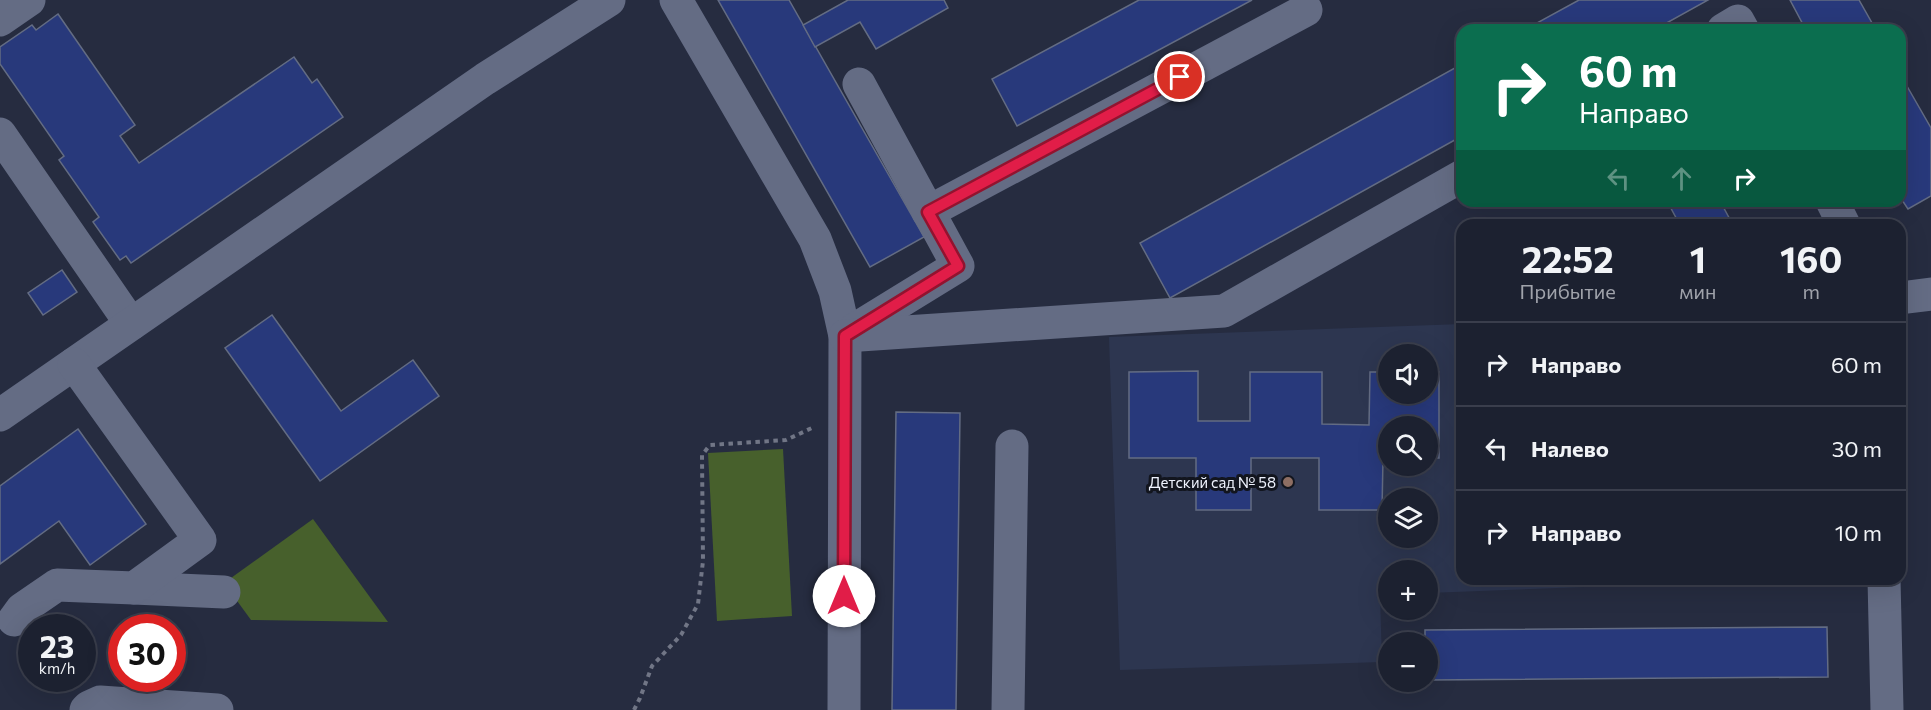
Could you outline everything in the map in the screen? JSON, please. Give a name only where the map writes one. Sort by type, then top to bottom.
[{"type":"street","points":[[0,20],[29,0]]},
{"type":"street","points":[[0,415],[485,80],[609,0]]},
{"type":"street","points":[[676,0],[815,239],[835,291],[845,336],[844,710]]},
{"type":"street","points":[[928,212],[1306,10]]},
{"type":"street","points":[[845,336],[958,266],[859,84]]},
{"type":"street","points":[[0,134],[132,324]]},
{"type":"street","points":[[845,336],[1224,310],[1456,179]]},
{"type":"street","points":[[1906,297],[1931,294]]},
{"type":"street","points":[[74,364],[200,540],[134,588]]},
{"type":"street","points":[[1008,710],[1012,446]]},
{"type":"street","points":[[14,620],[22,609],[57,585],[224,592]]},
{"type":"street","points":[[1884,585],[1887,710]]},
{"type":"street","points":[[86,710],[100,702],[217,710]]},
{"type":"path","points":[[633,710],[640,698],[651,666],[681,635],[698,604],[703,561],[702,454],[710,445],[786,440],[845,414]]},
{"type":"shaded area","name":"Детский сад № 58","points":[[1456,324],[1456,585],[1637,585],[1438,593],[1438,560],[1378,560],[1378,620],[1381,620],[1381,632],[1378,632],[1378,662],[1120,670],[1109,337]]},
{"type":"green space","points":[[783,449],[792,616],[717,621],[708,453]]},
{"type":"green space","points":[[313,519],[388,622],[251,620],[224,583]]},
{"type":"building","points":[[718,0],[789,0],[924,237],[870,267]]},
{"type":"building","points":[[848,0],[944,0],[948,8],[876,49],[860,22],[815,47],[803,25]]},
{"type":"building","points":[[1139,0],[1252,0],[1017,126],[992,79]]},
{"type":"building","points":[[1579,0],[1708,0],[1665,24],[1535,24]]},
{"type":"building","points":[[1790,0],[1859,0],[1873,24],[1803,24]]},
{"type":"building","points":[[58,14],[135,125],[120,136],[139,163],[294,57],[312,83],[317,79],[343,117],[131,263],[126,256],[120,260],[93,222],[99,217],[59,160],[64,156],[0,64],[0,47],[32,25],[36,30]]},
{"type":"building","points":[[1456,67],[1456,139],[1170,298],[1140,243]]},
{"type":"building","points":[[1906,84],[1931,128],[1931,196],[1908,209],[1906,206]]},
{"type":"building","points":[[1670,207],[1723,207],[1730,219],[1677,219]]},
{"type":"building","points":[[62,270],[77,292],[43,315],[28,293]]},
{"type":"building","points":[[272,315],[341,411],[413,360],[439,396],[320,481],[225,348]]},
{"type":"building","points":[[1198,371],[1198,421],[1250,421],[1250,372],[1322,372],[1322,424],[1369,425],[1370,372],[1378,372],[1378,404],[1438,404],[1439,372],[1439,458],[1438,416],[1378,416],[1378,476],[1383,476],[1382,488],[1378,488],[1378,510],[1319,510],[1319,458],[1251,458],[1251,510],[1196,510],[1196,458],[1129,458],[1129,372]]},
{"type":"building","points":[[896,412],[960,413],[956,710],[892,710]]},
{"type":"building","points":[[78,429],[146,524],[90,565],[59,521],[0,564],[0,486]]},
{"type":"building","points":[[1827,627],[1828,677],[1438,680],[1438,632],[1425,632],[1425,630]]},
{"type":"place","name":"Детский сад № 58","points":[[1288,482]]},
{"type":"route","points":[[844,596],[845,336],[958,266],[928,212],[1180,77]]}]
